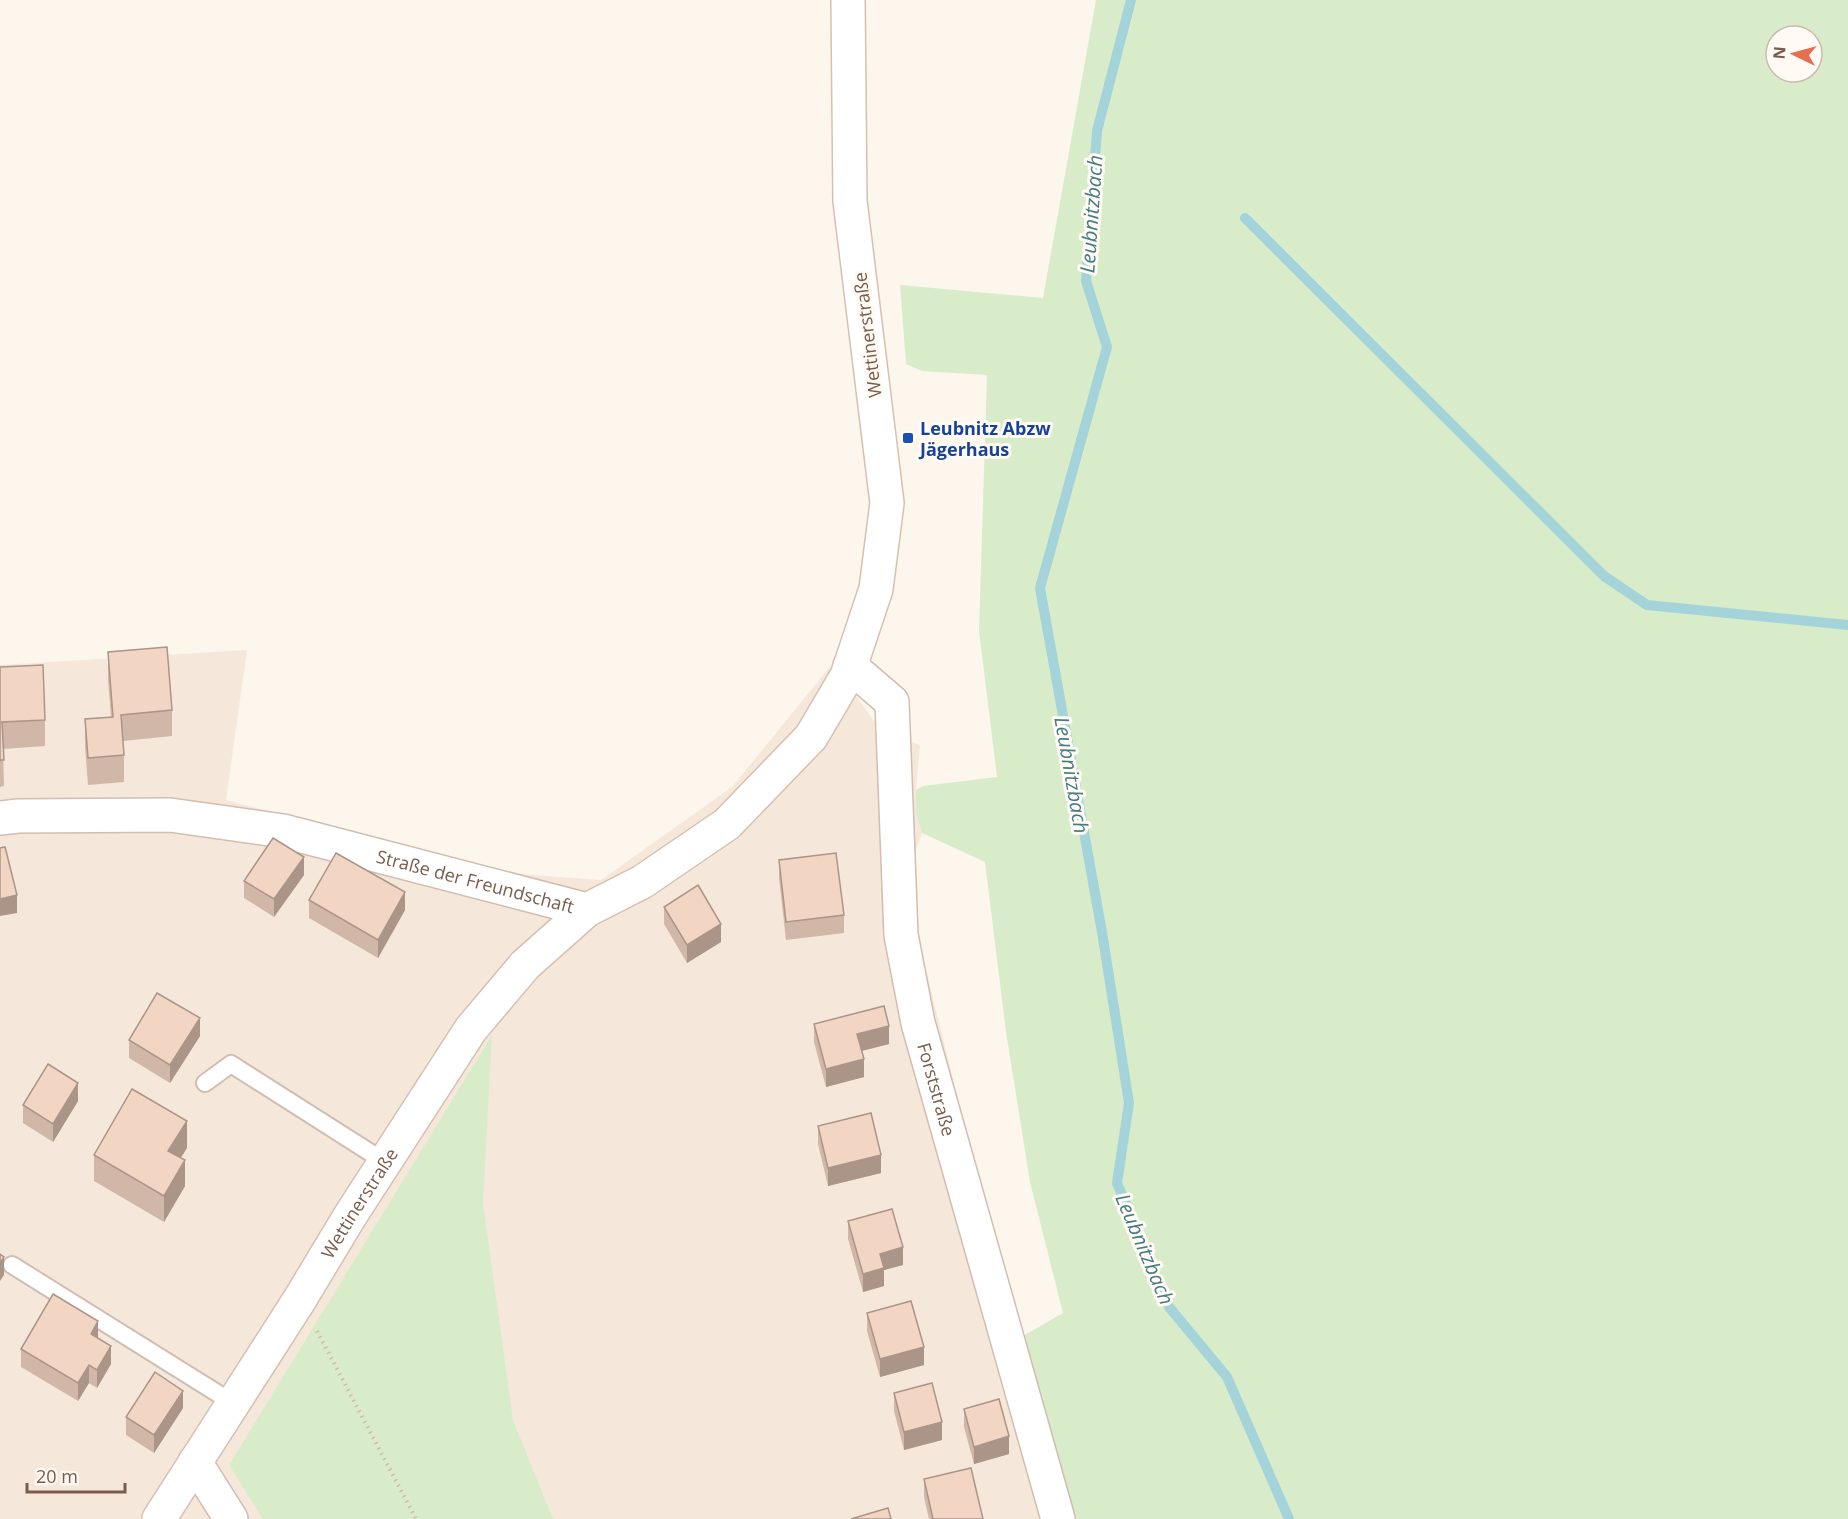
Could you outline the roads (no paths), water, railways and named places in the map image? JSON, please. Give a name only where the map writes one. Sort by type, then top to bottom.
[{"type":"street","name":"Wettinerstraße","points":[[848,0],[850,201],[887,503],[876,589],[850,666]]},
{"type":"street","name":"Straße der Freundschaft","points":[[0,818],[170,815],[282,831],[587,910],[642,882],[727,824],[811,737],[847,676],[850,666]]},
{"type":"street","name":"Forststraße","points":[[850,666],[892,702],[901,935],[918,1023],[1058,1519]]},
{"type":"street","name":"Wettinerstraße","points":[[159,1519],[471,1029],[525,964],[587,910]]},
{"type":"street","points":[[195,1462],[231,1519]]},
{"type":"lane","points":[[205,1083],[231,1065],[386,1162]]},
{"type":"lane","points":[[12,1265],[233,1403]]},
{"type":"waterway","name":"Leubnitzbach","points":[[1131,0],[1097,131],[1086,281],[1107,347],[1040,588],[1102,932],[1129,1103],[1117,1183],[1169,1307],[1227,1377],[1289,1519]]},
{"type":"waterway","points":[[1245,218],[1604,576],[1647,605],[1848,625]]},
{"type":"place","name":"Leubnitz Abzw Jägerhaus","points":[[908,438]]}]
